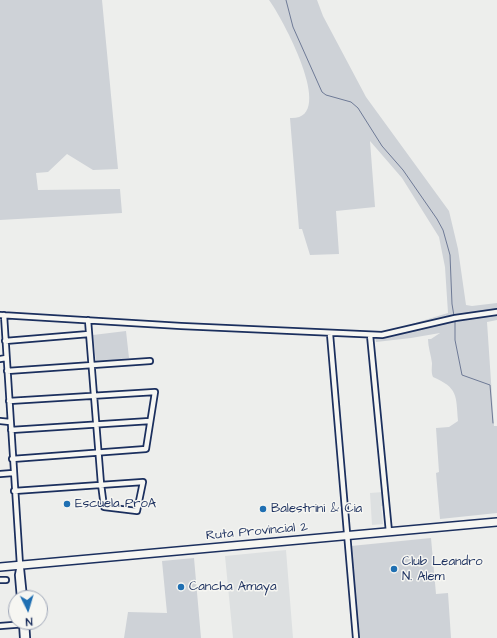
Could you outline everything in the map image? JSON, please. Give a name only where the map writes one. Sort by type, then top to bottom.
[{"type":"main road","name":"Ruta Provincial 2","points":[[0,567],[497,522]]},
{"type":"street","points":[[23,590],[14,491],[5,341],[2,315],[370,335],[393,334],[455,318],[497,312]]},
{"type":"street","points":[[14,491],[101,484],[142,482],[137,511],[104,507],[101,484],[88,320]]},
{"type":"street","points":[[5,341],[90,334]]},
{"type":"street","points":[[330,334],[346,536],[356,638]]},
{"type":"street","points":[[370,335],[389,532]]},
{"type":"street","points":[[0,358],[6,358]]},
{"type":"street","points":[[7,372],[150,361]]},
{"type":"street","points":[[9,401],[155,392],[146,450],[12,459]]},
{"type":"street","points":[[0,421],[10,422]]},
{"type":"street","points":[[10,430],[150,421]]},
{"type":"street","points":[[0,474],[13,473]]},
{"type":"street","points":[[19,590],[18,575],[20,565]]},
{"type":"street","points":[[0,580],[6,580]]},
{"type":"shaded area","points":[[0,0],[102,0],[118,169],[93,170],[67,154],[48,172],[36,173],[38,190],[120,189],[122,213],[0,220]]},
{"type":"shaded area","points":[[269,0],[317,0],[323,16],[366,97],[449,211],[458,249],[466,305],[472,306],[497,303],[497,310],[393,333],[370,334],[369,332],[392,330],[448,313],[445,267],[439,237],[402,178],[370,141],[375,207],[336,211],[339,254],[310,255],[302,229],[299,229],[290,118],[304,114],[309,103],[308,86],[294,45]]},
{"type":"shaded area","points":[[497,314],[497,320],[487,322],[494,426],[497,426],[497,513],[440,519],[436,473],[439,472],[436,428],[449,427],[458,421],[457,405],[454,393],[447,385],[433,377],[432,373],[428,339],[431,339],[440,333],[376,342],[375,337],[400,334],[457,319]]},
{"type":"shaded area","points":[[126,331],[129,358],[96,362],[93,335]]},
{"type":"shaded area","points":[[383,492],[384,506],[381,506],[383,524],[372,525],[370,493]]},
{"type":"shaded area","name":"Club Leandro N. Alem","points":[[431,538],[436,594],[448,593],[451,638],[359,638],[351,546]]},
{"type":"shaded area","points":[[286,550],[293,638],[233,638],[225,556]]},
{"type":"shaded area","name":"Cancha Amaya","points":[[194,558],[201,638],[124,638],[128,612],[167,613],[162,561]]},
{"type":"waterway","points":[[286,0],[293,27],[322,92],[326,95],[351,102],[358,108],[382,146],[403,170],[443,230],[450,255],[452,304],[454,316]]},
{"type":"waterway","points":[[455,321],[455,340],[462,375],[490,385],[493,423]]},
{"type":"place","name":"Escuela ProA","points":[[67,504]]},
{"type":"place","name":"Balestrini & Cia","points":[[263,509]]},
{"type":"place","name":"Club Leandro N. Alem","points":[[394,569]]},
{"type":"place","name":"Cancha Amaya","points":[[181,587]]}]
